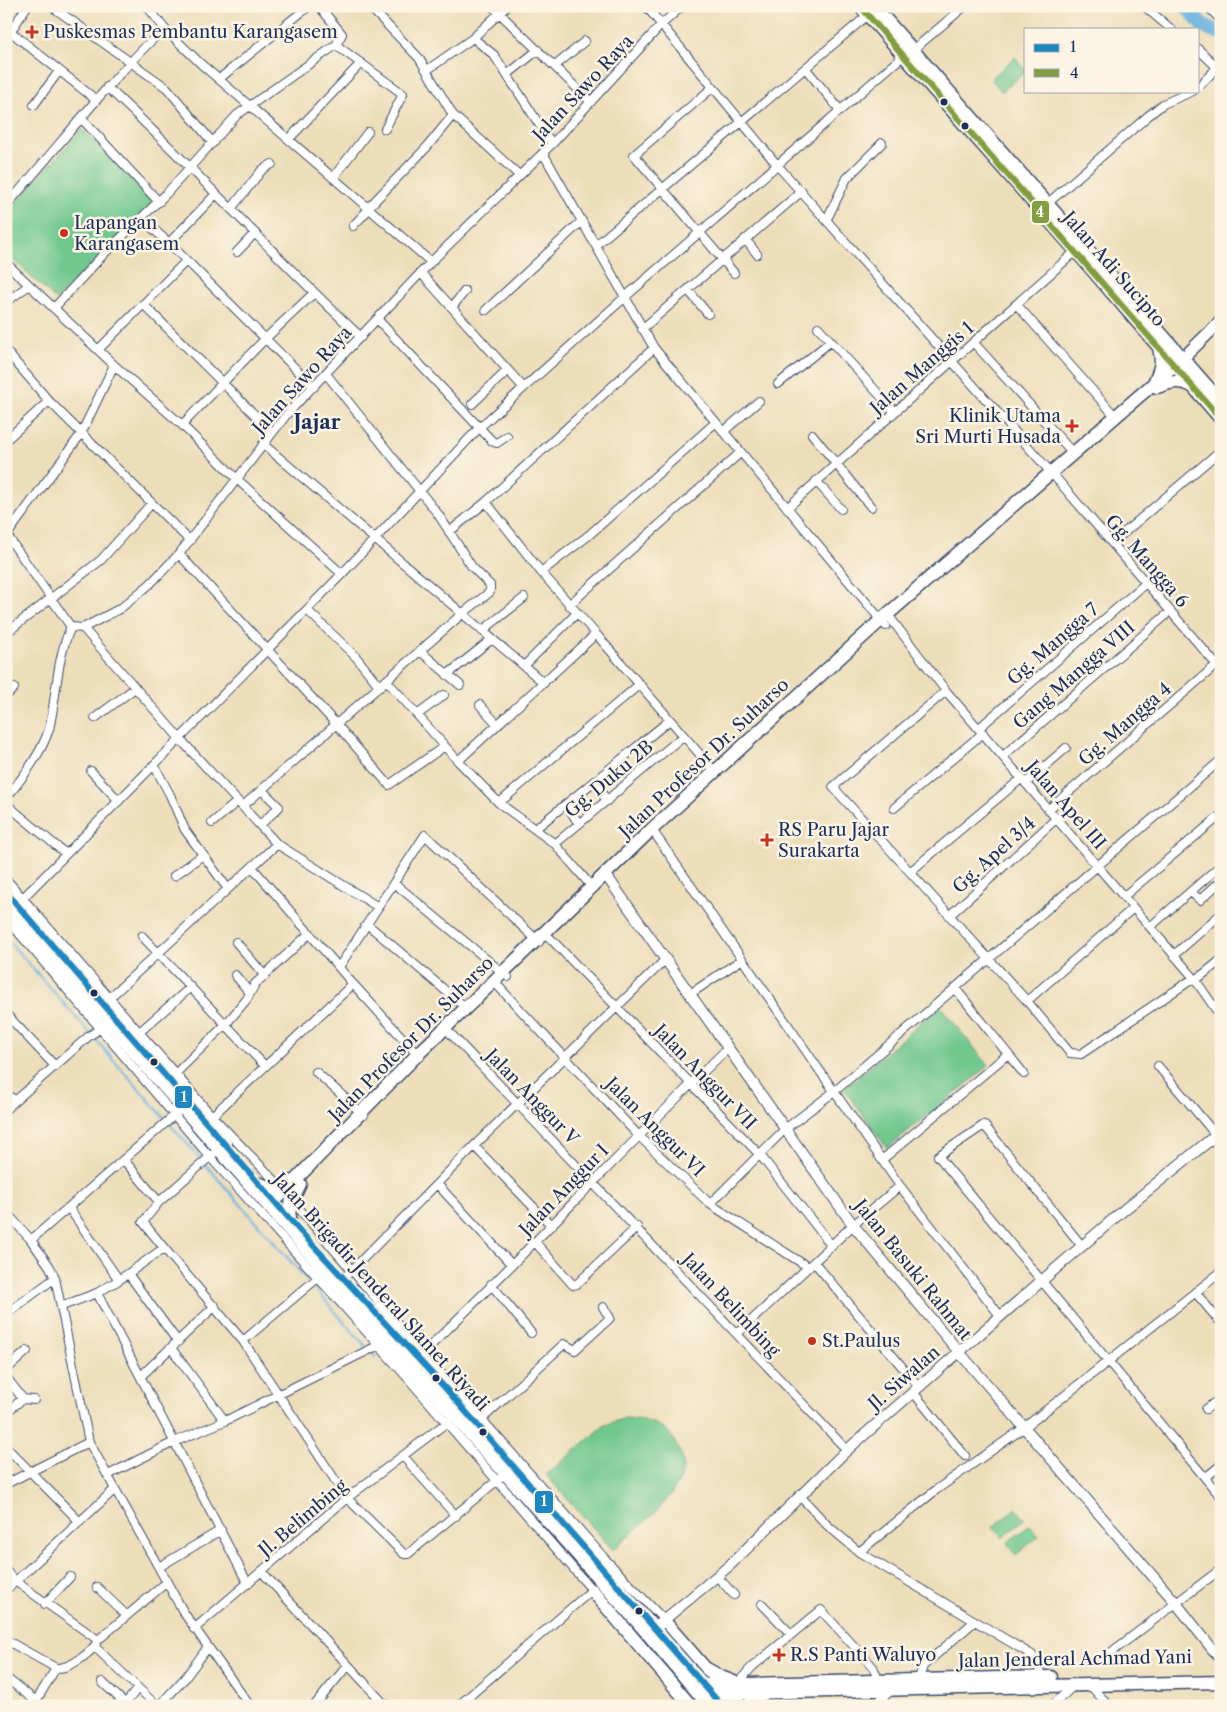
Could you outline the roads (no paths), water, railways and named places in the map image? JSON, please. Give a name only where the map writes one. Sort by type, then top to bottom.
[{"type":"main road","name":"Jalan Adi Sucipto","points":[[868,9],[1048,203],[1182,361],[1221,402]]},
{"type":"main road","name":"Jalan Adi Sucipto","points":[[908,53],[1159,347],[1182,361],[1194,387],[1221,419]]},
{"type":"main road","points":[[1182,361],[1221,321]]},
{"type":"main road","points":[[1159,347],[1162,360],[1155,385],[1183,381],[1194,387]]},
{"type":"main road","name":"Jalan Profesor Dr. Suharso","points":[[281,1199],[466,1008],[506,974],[606,876],[887,620],[1182,361]]},
{"type":"main road","name":"Jalan Profesor Dr. Suharso","points":[[1053,475],[1073,453],[1115,416],[1155,385]]},
{"type":"main road","name":"Jalan Profesor Dr. Suharso","points":[[606,876],[655,834],[717,773]]},
{"type":"main road","points":[[6,892],[53,939],[102,1003]]},
{"type":"main road","points":[[15,903],[29,939],[52,966],[102,1003]]},
{"type":"main road","name":"Jalan Profesor Dr. Suharso","points":[[419,1057],[450,1033],[498,986],[506,974]]},
{"type":"main road","name":"Jalan Brigadir Jenderal Slamet Riyadi","points":[[102,1003],[102,1028],[172,1118],[209,1158],[281,1199],[316,1280],[384,1342],[421,1365],[719,1690]]},
{"type":"main road","name":"Jalan Brigadir Jenderal Slamet Riyadi","points":[[102,1003],[136,1035],[173,1076],[260,1184],[281,1199],[290,1219],[343,1279],[384,1342]]},
{"type":"main road","name":"Jalan Brigadir Jenderal Slamet Riyadi","points":[[384,1342],[411,1344],[448,1422],[498,1480],[601,1581],[719,1690]]},
{"type":"main road","points":[[601,1581],[589,1592],[691,1706]]},
{"type":"main road","points":[[660,1624],[707,1669],[721,1678],[719,1690],[722,1706]]},
{"type":"main road","name":"Jalan Jenderal Achmad Yani","points":[[719,1690],[774,1692],[879,1682],[1040,1671],[1221,1674]]},
{"type":"main road","name":"Jalan Jenderal Achmad Yani","points":[[719,1690],[830,1688],[892,1690],[1221,1682]]},
{"type":"main road","points":[[719,1690],[740,1706]]},
{"type":"main road","points":[[748,1706],[755,1697],[774,1692]]},
{"type":"street","points":[[27,6],[8,36],[59,71],[95,100]]},
{"type":"street","points":[[51,6],[171,92],[213,143]]},
{"type":"street","points":[[147,6],[164,28],[249,106],[432,262]]},
{"type":"street","points":[[219,79],[309,6]]},
{"type":"street","points":[[54,308],[102,256],[159,202],[237,115],[336,45],[342,34],[319,6]]},
{"type":"street","points":[[369,6],[407,44],[427,70],[453,115],[519,175]]},
{"type":"street","points":[[492,6],[591,102]]},
{"type":"street","points":[[427,70],[473,38],[508,6]]},
{"type":"street","name":"Gg. Mangga 6","points":[[646,6],[778,166],[1053,475],[1219,666]]},
{"type":"street","name":"Jalan Sawo Raya","points":[[83,628],[121,608],[150,584],[179,554],[238,480],[272,432],[421,273],[552,144],[661,25],[682,6]]},
{"type":"street","points":[[6,879],[15,903],[181,740],[342,574],[480,427],[624,298],[778,166],[840,110],[965,6]]},
{"type":"street","points":[[1144,6],[1171,28]]},
{"type":"street","points":[[1207,6],[1221,20]]},
{"type":"street","points":[[596,245],[664,190],[806,69],[868,9]]},
{"type":"street","points":[[6,206],[82,118],[95,100],[129,62],[164,28]]},
{"type":"street","points":[[473,38],[489,50],[508,74],[534,120],[552,144]]},
{"type":"street","points":[[555,66],[585,41]]},
{"type":"street","points":[[336,45],[403,95],[385,129]]},
{"type":"street","points":[[508,74],[538,50]]},
{"type":"street","points":[[1200,52],[1216,66],[1214,71],[1200,85]]},
{"type":"street","points":[[289,139],[361,63]]},
{"type":"street","points":[[806,69],[840,110]]},
{"type":"street","points":[[34,105],[59,71]]},
{"type":"street","points":[[107,87],[360,337]]},
{"type":"street","points":[[712,88],[634,155],[734,273]]},
{"type":"street","points":[[1048,203],[1163,104],[1191,92]]},
{"type":"street","points":[[353,226],[453,115]]},
{"type":"street","points":[[82,118],[159,202]]},
{"type":"street","points":[[333,178],[368,132]]},
{"type":"street","points":[[827,219],[847,178],[882,143]]},
{"type":"street","name":"Jalan Apel III","points":[[543,153],[654,348],[787,508],[887,620],[1195,979],[1221,1017]]},
{"type":"street","points":[[231,209],[262,170],[272,164]]},
{"type":"street","points":[[642,329],[722,258],[802,191]]},
{"type":"street","points":[[169,243],[216,194]]},
{"type":"street","points":[[142,219],[169,243],[314,387]]},
{"type":"street","points":[[486,310],[582,221]]},
{"type":"street","points":[[238,252],[255,233]]},
{"type":"street","points":[[745,239],[757,254]]},
{"type":"street","name":"Jalan Manggis 1","points":[[787,508],[1076,251]]},
{"type":"street","points":[[98,350],[186,261]]},
{"type":"street","points":[[6,263],[28,286],[182,425],[238,480],[342,574]]},
{"type":"street","points":[[421,273],[523,387]]},
{"type":"street","points":[[6,302],[28,286]]},
{"type":"street","points":[[688,290],[708,314]]},
{"type":"street","points":[[452,307],[466,292]]},
{"type":"street","points":[[182,425],[265,339],[314,293]]},
{"type":"street","points":[[143,304],[272,432]]},
{"type":"street","points":[[1017,305],[1115,416]]},
{"type":"street","points":[[378,320],[495,443],[507,436]]},
{"type":"street","points":[[818,327],[895,412]]},
{"type":"street","points":[[778,384],[831,341]]},
{"type":"street","points":[[974,343],[1073,453]]},
{"type":"street","points":[[449,532],[486,502],[654,348]]},
{"type":"street","points":[[6,351],[49,402],[190,541]]},
{"type":"street","points":[[71,627],[6,534],[82,434],[114,365]]},
{"type":"street","points":[[472,404],[508,370]]},
{"type":"street","points":[[212,823],[262,790],[462,614],[490,592],[490,588],[461,552],[419,491],[327,375]]},
{"type":"street","points":[[723,432],[759,401]]},
{"type":"street","points":[[6,440],[49,402]]},
{"type":"street","points":[[541,572],[589,535],[715,423]]},
{"type":"street","points":[[812,434],[871,507]]},
{"type":"street","points":[[263,444],[376,538],[544,683]]},
{"type":"street","points":[[1112,543],[1221,450]]},
{"type":"street","points":[[569,605],[740,453]]},
{"type":"street","points":[[816,481],[841,509]]},
{"type":"street","points":[[486,502],[569,605],[717,773]]},
{"type":"street","points":[[6,633],[51,597],[84,575],[101,560],[151,504]]},
{"type":"street","points":[[179,554],[337,725],[389,785],[445,746]]},
{"type":"street","name":"Gg. Mangga 7","points":[[894,808],[1146,583]]},
{"type":"street","points":[[482,631],[524,598]]},
{"type":"street","points":[[307,610],[356,658],[380,686]]},
{"type":"street","points":[[524,666],[577,613]]},
{"type":"street","name":"Gang Mangga VIII","points":[[1003,756],[1166,616]]},
{"type":"street","points":[[71,627],[83,628],[181,740],[277,844],[378,907]]},
{"type":"street","points":[[7,795],[30,766],[48,731],[59,668],[71,627]]},
{"type":"street","points":[[458,761],[596,634]]},
{"type":"street","points":[[447,675],[492,639]]},
{"type":"street","points":[[420,651],[460,685]]},
{"type":"street","name":"Gg. Mangga 4","points":[[1049,809],[1219,666]]},
{"type":"street","points":[[387,681],[458,761],[499,803],[555,844],[594,888]]},
{"type":"street","points":[[499,803],[640,684]]},
{"type":"street","points":[[6,696],[14,688]]},
{"type":"street","points":[[95,718],[135,688]]},
{"type":"street","points":[[946,691],[833,786],[906,870],[911,871],[1027,1001],[1067,1051],[1076,1055],[1081,1054],[1221,960]]},
{"type":"street","points":[[417,715],[444,696]]},
{"type":"street","points":[[480,705],[498,725]]},
{"type":"street","points":[[534,829],[670,720]]},
{"type":"street","name":"Gg. Duku 2B","points":[[555,844],[683,736]]},
{"type":"street","points":[[911,871],[1066,748]]},
{"type":"street","points":[[710,1204],[785,1129],[835,1091],[1221,760]]},
{"type":"street","points":[[154,765],[170,795],[185,830],[228,889]]},
{"type":"street","points":[[91,771],[119,801]]},
{"type":"street","points":[[594,781],[607,801]]},
{"type":"street","points":[[260,825],[279,807],[262,790]]},
{"type":"street","points":[[6,804],[66,854]]},
{"type":"street","points":[[566,804],[579,824]]},
{"type":"street","points":[[1124,896],[1221,815]]},
{"type":"street","name":"Gg. Apel 3/4","points":[[950,915],[1057,818]]},
{"type":"street","points":[[655,834],[900,1186],[1001,1317]]},
{"type":"street","name":"Jalan Anggur VII","points":[[394,883],[423,836],[428,835],[615,1007],[760,1155],[832,1246]]},
{"type":"street","points":[[102,1003],[277,844]]},
{"type":"street","points":[[174,876],[203,854]]},
{"type":"street","points":[[1150,927],[1221,865]]},
{"type":"street","points":[[252,867],[419,1057]]},
{"type":"street","name":"Jalan Basuki Rahmat","points":[[606,876],[666,958],[727,1049],[853,1225],[959,1352],[1176,1603],[1220,1658]]},
{"type":"street","points":[[1190,892],[1200,900],[1221,881]]},
{"type":"street","points":[[339,967],[394,883],[506,974]]},
{"type":"street","points":[[1027,1001],[1131,910]]},
{"type":"street","points":[[1174,955],[1221,914]]},
{"type":"street","points":[[6,918],[29,939]]},
{"type":"street","points":[[367,924],[466,1008]]},
{"type":"street","points":[[173,1076],[226,1024],[265,976],[310,933]]},
{"type":"street","points":[[142,936],[265,1066]]},
{"type":"street","points":[[236,942],[265,976]]},
{"type":"street","points":[[343,1279],[474,1146],[666,958]]},
{"type":"street","points":[[690,994],[741,960]]},
{"type":"street","points":[[6,1109],[90,1036],[102,1028],[52,966]]},
{"type":"street","points":[[235,975],[250,993]]},
{"type":"street","points":[[108,1475],[174,1442],[225,1421],[384,1342],[352,1268],[281,1199],[209,1119],[353,984]]},
{"type":"street","name":"Jalan Anggur VI","points":[[498,986],[638,1135],[710,1204],[811,1264],[916,1390],[965,1456]]},
{"type":"street","points":[[136,1035],[191,987]]},
{"type":"street","points":[[955,988],[1024,1074]]},
{"type":"street","points":[[6,1014],[55,1066]]},
{"type":"street","name":"Jalan Anggur V","points":[[450,1033],[592,1182]]},
{"type":"street","name":"Jalan Anggur I","points":[[421,1365],[491,1284],[552,1226],[638,1135],[727,1049]]},
{"type":"street","points":[[883,1159],[1008,1054]]},
{"type":"street","points":[[1158,1066],[1219,1136]]},
{"type":"street","points":[[316,1072],[364,1114]]},
{"type":"street","points":[[6,1095],[16,1100]]},
{"type":"street","points":[[31,1240],[172,1118]]},
{"type":"street","points":[[1082,1246],[984,1125],[938,1156],[1107,1362],[1136,1393],[1221,1497]]},
{"type":"street","name":"Jl. Siwalan","points":[[660,1624],[717,1576],[847,1450],[959,1352],[1082,1246],[1219,1136]]},
{"type":"street","points":[[474,1146],[552,1226]]},
{"type":"street","points":[[243,1341],[316,1280],[209,1158],[159,1202],[143,1222],[243,1341],[347,1498],[406,1554],[456,1516],[498,1480],[589,1592],[580,1602],[458,1706]]},
{"type":"street","points":[[124,1160],[159,1202]]},
{"type":"street","name":"Jalan Belimbing","points":[[592,1182],[847,1450]]},
{"type":"street","points":[[437,1184],[512,1265]]},
{"type":"street","points":[[737,1334],[853,1225],[900,1186]]},
{"type":"street","points":[[69,1208],[119,1280]]},
{"type":"street","points":[[6,1212],[31,1240],[50,1267],[55,1278],[89,1442],[194,1628],[250,1706]]},
{"type":"street","points":[[535,1242],[573,1285],[577,1284],[636,1227]]},
{"type":"street","points":[[62,1306],[97,1293],[129,1275],[164,1248]]},
{"type":"street","points":[[859,1552],[936,1490],[1024,1426],[1221,1272]]},
{"type":"street","points":[[129,1275],[178,1342]]},
{"type":"street","points":[[6,1314],[55,1278]]},
{"type":"street","points":[[491,1284],[532,1333]]},
{"type":"street","points":[[1195,1292],[1221,1323]]},
{"type":"street","points":[[97,1293],[248,1584]]},
{"type":"street","points":[[141,1376],[215,1306]]},
{"type":"street","points":[[482,1419],[564,1344],[575,1350],[608,1320],[610,1318],[604,1307]]},
{"type":"street","points":[[171,1348],[225,1421]]},
{"type":"street","points":[[6,1370],[27,1351]]},
{"type":"street","points":[[421,1365],[482,1419],[660,1624]]},
{"type":"street","points":[[6,1377],[23,1399]]},
{"type":"street","points":[[1206,1409],[1221,1398]]},
{"type":"street","points":[[6,1412],[23,1399],[34,1400]]},
{"type":"street","name":"Jl. Belimbing","points":[[194,1628],[347,1498],[448,1422]]},
{"type":"street","points":[[6,1484],[89,1442]]},
{"type":"street","points":[[6,1447],[80,1522]]},
{"type":"street","points":[[403,1456],[456,1516]]},
{"type":"street","points":[[1205,1478],[1221,1465]]},
{"type":"street","points":[[6,1590],[115,1489]]},
{"type":"street","points":[[800,1496],[827,1525],[859,1552],[1032,1655],[1040,1671]]},
{"type":"street","points":[[159,1567],[221,1530]]},
{"type":"street","points":[[1105,1657],[1221,1569]]},
{"type":"street","points":[[6,1571],[15,1581],[96,1644],[158,1706],[185,1678],[208,1647]]},
{"type":"street","points":[[262,1572],[386,1706]]},
{"type":"street","points":[[717,1576],[734,1595]]},
{"type":"street","points":[[46,1604],[70,1577]]},
{"type":"street","points":[[6,1640],[56,1668],[66,1667],[96,1644],[126,1615],[167,1582]]},
{"type":"street","points":[[97,1587],[126,1615]]},
{"type":"street","points":[[762,1604],[791,1634]]},
{"type":"street","points":[[719,1690],[818,1611],[825,1612],[873,1667],[879,1682]]},
{"type":"street","points":[[918,1679],[923,1666],[975,1621]]},
{"type":"street","points":[[314,1706],[348,1665]]},
{"type":"street","points":[[6,1678],[36,1701],[56,1668]]},
{"type":"street","points":[[102,1682],[127,1705]]},
{"type":"street","points":[[1089,1684],[1110,1706]]},
{"type":"street","points":[[1052,1706],[1074,1685]]},
{"type":"street","points":[[127,1705],[138,1688]]},
{"type":"street","points":[[873,1706],[892,1690]]},
{"type":"street","points":[[116,1706],[120,1703],[127,1705]]},
{"type":"waterway","points":[[1186,6],[1203,26],[1221,33]]},
{"type":"waterway","points":[[6,938],[367,1348]]},
{"type":"waterway","points":[[371,1352],[375,1357]]},
{"type":"place","name":"Puskesmas Pembantu Karangasem","points":[[32,32]]},
{"type":"place","name":"Lapangan Karangasem","points":[[64,233]]},
{"type":"place","name":"Klinik Utama Sri Murti Husada","points":[[1072,426]]},
{"type":"place","name":"RS Paru Jajar Surakarta","points":[[767,840]]},
{"type":"place","name":"St.Paulus","points":[[812,1341]]},
{"type":"place","name":"R.S Panti Waluyo","points":[[779,1655]]},
{"type":"district","name":"Jajar","points":[[317,422]]}]
